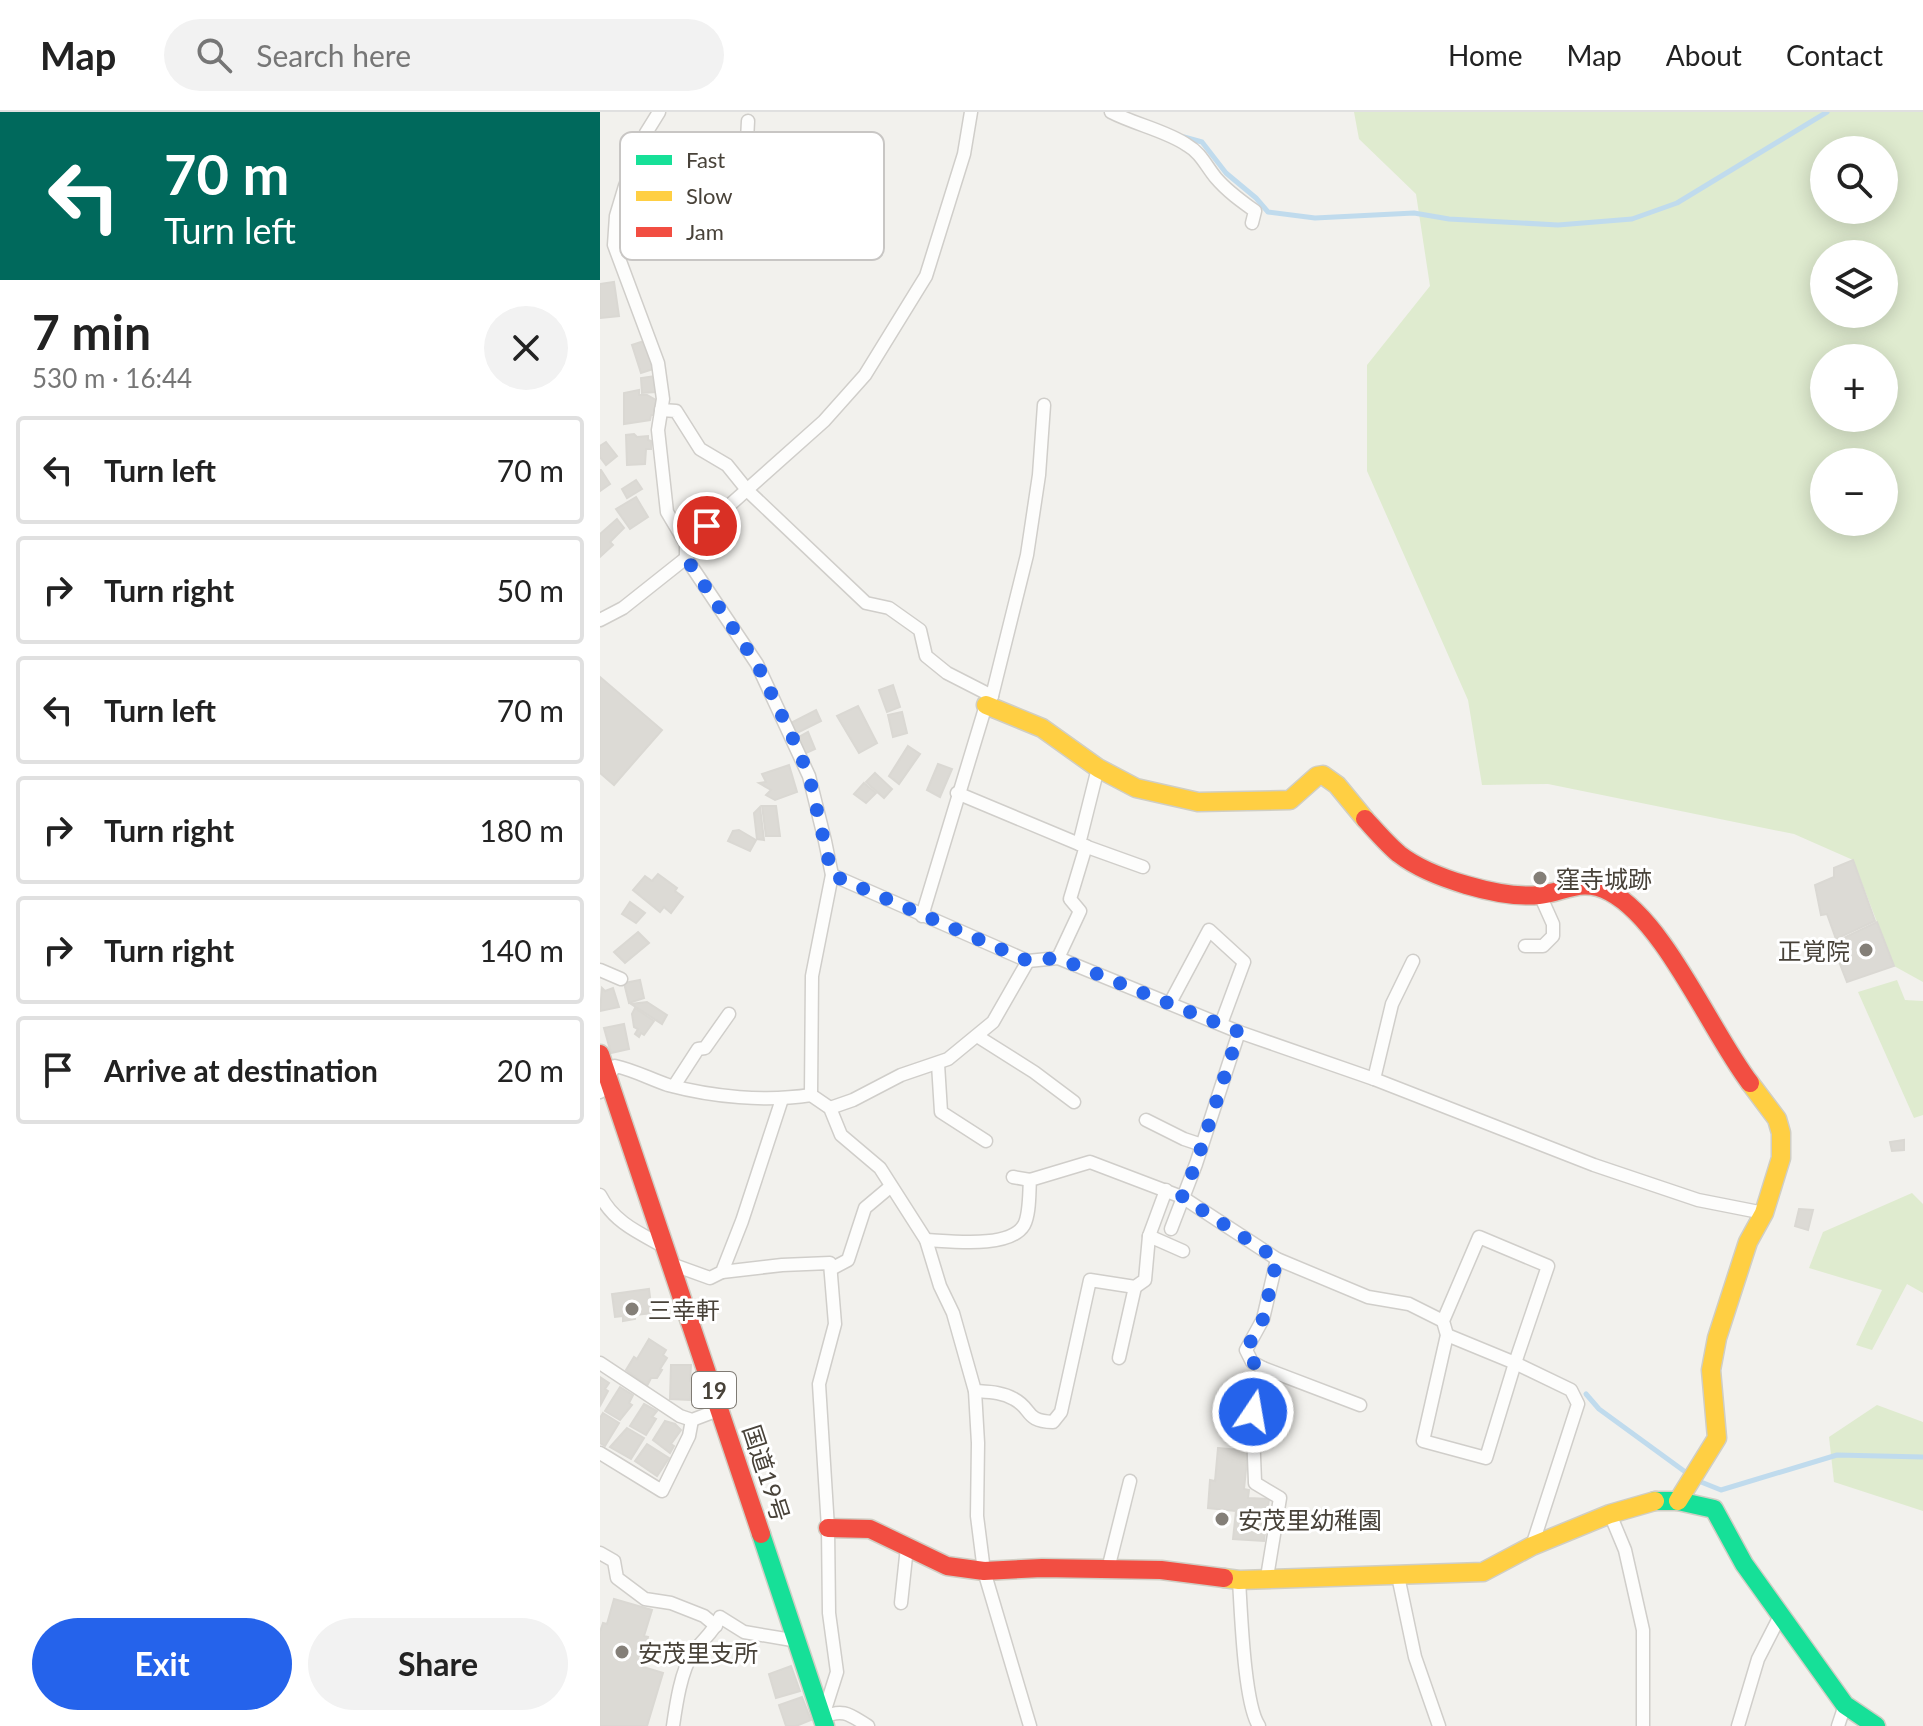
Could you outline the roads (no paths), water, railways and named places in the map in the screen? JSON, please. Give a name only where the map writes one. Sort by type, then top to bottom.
[{"type":"main road","points":[[989,700],[1042,728],[1098,768],[1136,788],[1198,802],[1290,800],[1317,776],[1323,775],[1337,785],[1365,819],[1406,859],[1455,880],[1525,895],[1540,895],[1566,887],[1588,885],[1600,888],[1618,897],[1647,928],[1686,978],[1718,1036],[1777,1119],[1781,1133],[1781,1158],[1764,1213],[1748,1242],[1717,1338],[1711,1370],[1717,1438],[1678,1501]]},
{"type":"main road","name":"国道19号","points":[[600,1054],[604,1084],[721,1409],[822,1723]]},
{"type":"main road","points":[[828,1528],[870,1529],[947,1566],[984,1571],[1161,1570],[1239,1580],[1398,1576],[1483,1572],[1532,1546],[1610,1514],[1658,1500],[1678,1501],[1714,1509],[1744,1564],[1845,1705],[1876,1726]]},
{"type":"street","points":[[647,132],[659,112]]},
{"type":"street","points":[[686,544],[824,421],[865,375],[926,276],[964,154],[971,112]]},
{"type":"street","points":[[1113,112],[1134,124],[1185,143],[1201,155],[1224,186],[1255,211],[1252,223]]},
{"type":"street","points":[[747,132],[748,121]]},
{"type":"street","points":[[620,203],[614,245],[658,363],[663,399],[658,430],[667,512],[686,544],[686,558],[757,664],[796,745],[809,776],[832,875],[812,976],[811,1095]]},
{"type":"street","points":[[922,916],[957,793],[989,700],[1027,555],[1039,475],[1044,405]]},
{"type":"street","points":[[661,410],[676,411],[700,449],[727,465],[748,491],[866,603],[889,608],[920,630],[926,656],[989,700]]},
{"type":"street","points":[[600,620],[623,608],[686,558]]},
{"type":"street","points":[[1058,958],[1080,911],[1070,899],[1098,768]]},
{"type":"street","points":[[957,793],[1143,867]]},
{"type":"street","points":[[832,875],[1028,961],[1058,958],[1239,1032],[1374,1079],[1653,1185],[1698,1200],[1764,1213]]},
{"type":"street","points":[[1525,946],[1543,946],[1553,936],[1553,924],[1540,895]]},
{"type":"street","points":[[1170,1003],[1209,930],[1244,962],[1221,1024]]},
{"type":"street","points":[[830,1108],[853,1100],[901,1075],[948,1059],[993,1022],[1028,961]]},
{"type":"street","points":[[1374,1079],[1392,1004],[1413,961]]},
{"type":"street","points":[[600,970],[621,979]]},
{"type":"street","points":[[674,1086],[698,1049],[705,1048],[729,1014]]},
{"type":"street","points":[[1171,1229],[1239,1032]]},
{"type":"street","points":[[977,1036],[1074,1102]]},
{"type":"street","points":[[938,1064],[941,1112],[986,1141]]},
{"type":"street","points":[[604,1084],[615,1066],[674,1086],[717,1094],[782,1099],[811,1095],[830,1108],[841,1135],[880,1168],[926,1240],[940,1286],[953,1313],[975,1391],[979,1455],[977,1516],[984,1571],[1030,1726]]},
{"type":"street","points":[[722,1272],[782,1099]]},
{"type":"street","points":[[1146,1120],[1202,1145]]},
{"type":"street","points":[[1013,1177],[1030,1180],[1090,1162],[1182,1197],[1277,1259],[1368,1297],[1409,1304],[1443,1321]]},
{"type":"street","points":[[926,1240],[990,1242],[1016,1233],[1025,1224],[1030,1180]]},
{"type":"street","points":[[831,1269],[848,1260],[865,1208],[890,1187]]},
{"type":"street","points":[[1119,1358],[1135,1287],[1145,1280],[1149,1236],[1166,1190]]},
{"type":"street","points":[[600,1195],[621,1222],[668,1256],[710,1278],[722,1272],[830,1263],[835,1324],[819,1384],[828,1528],[829,1613],[837,1672],[822,1723]]},
{"type":"street","points":[[1149,1236],[1183,1251]]},
{"type":"street","points":[[1479,1237],[1548,1266],[1486,1458],[1423,1441],[1447,1335],[1443,1321],[1479,1237]]},
{"type":"street","points":[[1277,1259],[1263,1319],[1246,1350],[1252,1362],[1360,1405]]},
{"type":"street","points":[[975,1391],[1003,1394],[1019,1401],[1029,1416],[1053,1422],[1061,1412],[1090,1280],[1135,1287]]},
{"type":"street","points":[[1447,1335],[1571,1390],[1578,1404],[1532,1546]]},
{"type":"street","points":[[600,1363],[680,1416],[692,1420],[721,1409]]},
{"type":"street","points":[[1263,1368],[1256,1387],[1253,1412],[1255,1483],[1280,1498],[1267,1577]]},
{"type":"street","points":[[600,1453],[662,1491],[689,1436],[692,1420]]},
{"type":"street","points":[[1108,1569],[1130,1481]]},
{"type":"street","points":[[1610,1514],[1625,1550],[1643,1630],[1643,1726]]},
{"type":"street","points":[[901,1603],[907,1547]]},
{"type":"street","points":[[600,1553],[614,1561],[617,1578],[645,1599],[671,1603],[704,1616],[716,1626]]},
{"type":"street","points":[[1398,1576],[1415,1657],[1439,1726]]},
{"type":"street","points":[[1239,1580],[1246,1668],[1254,1718],[1259,1726]]},
{"type":"street","points":[[1738,1726],[1758,1659],[1780,1616]]},
{"type":"street","points":[[673,1726],[676,1702],[691,1655],[720,1617],[744,1632],[798,1641]]},
{"type":"street","points":[[1838,1726],[1845,1705]]},
{"type":"street","points":[[822,1723],[836,1711],[848,1713],[868,1726]]},
{"type":"waterway","points":[[1184,137],[1202,142],[1226,173],[1268,212],[1315,218],[1414,213],[1449,219],[1558,225],[1632,219],[1677,203],[1827,112]]},
{"type":"waterway","points":[[1586,1394],[1599,1409],[1684,1471]]},
{"type":"waterway","points":[[1696,1480],[1721,1490],[1837,1455],[1923,1457]]},
{"type":"place","name":"窪寺城跡","points":[[1540,878]]},
{"type":"place","name":"正覚院","points":[[1866,950]]},
{"type":"place","name":"三幸軒","points":[[632,1309]]},
{"type":"place","name":"安茂里幼稚園","points":[[1222,1519]]},
{"type":"place","name":"安茂里支所","points":[[622,1652]]}]
